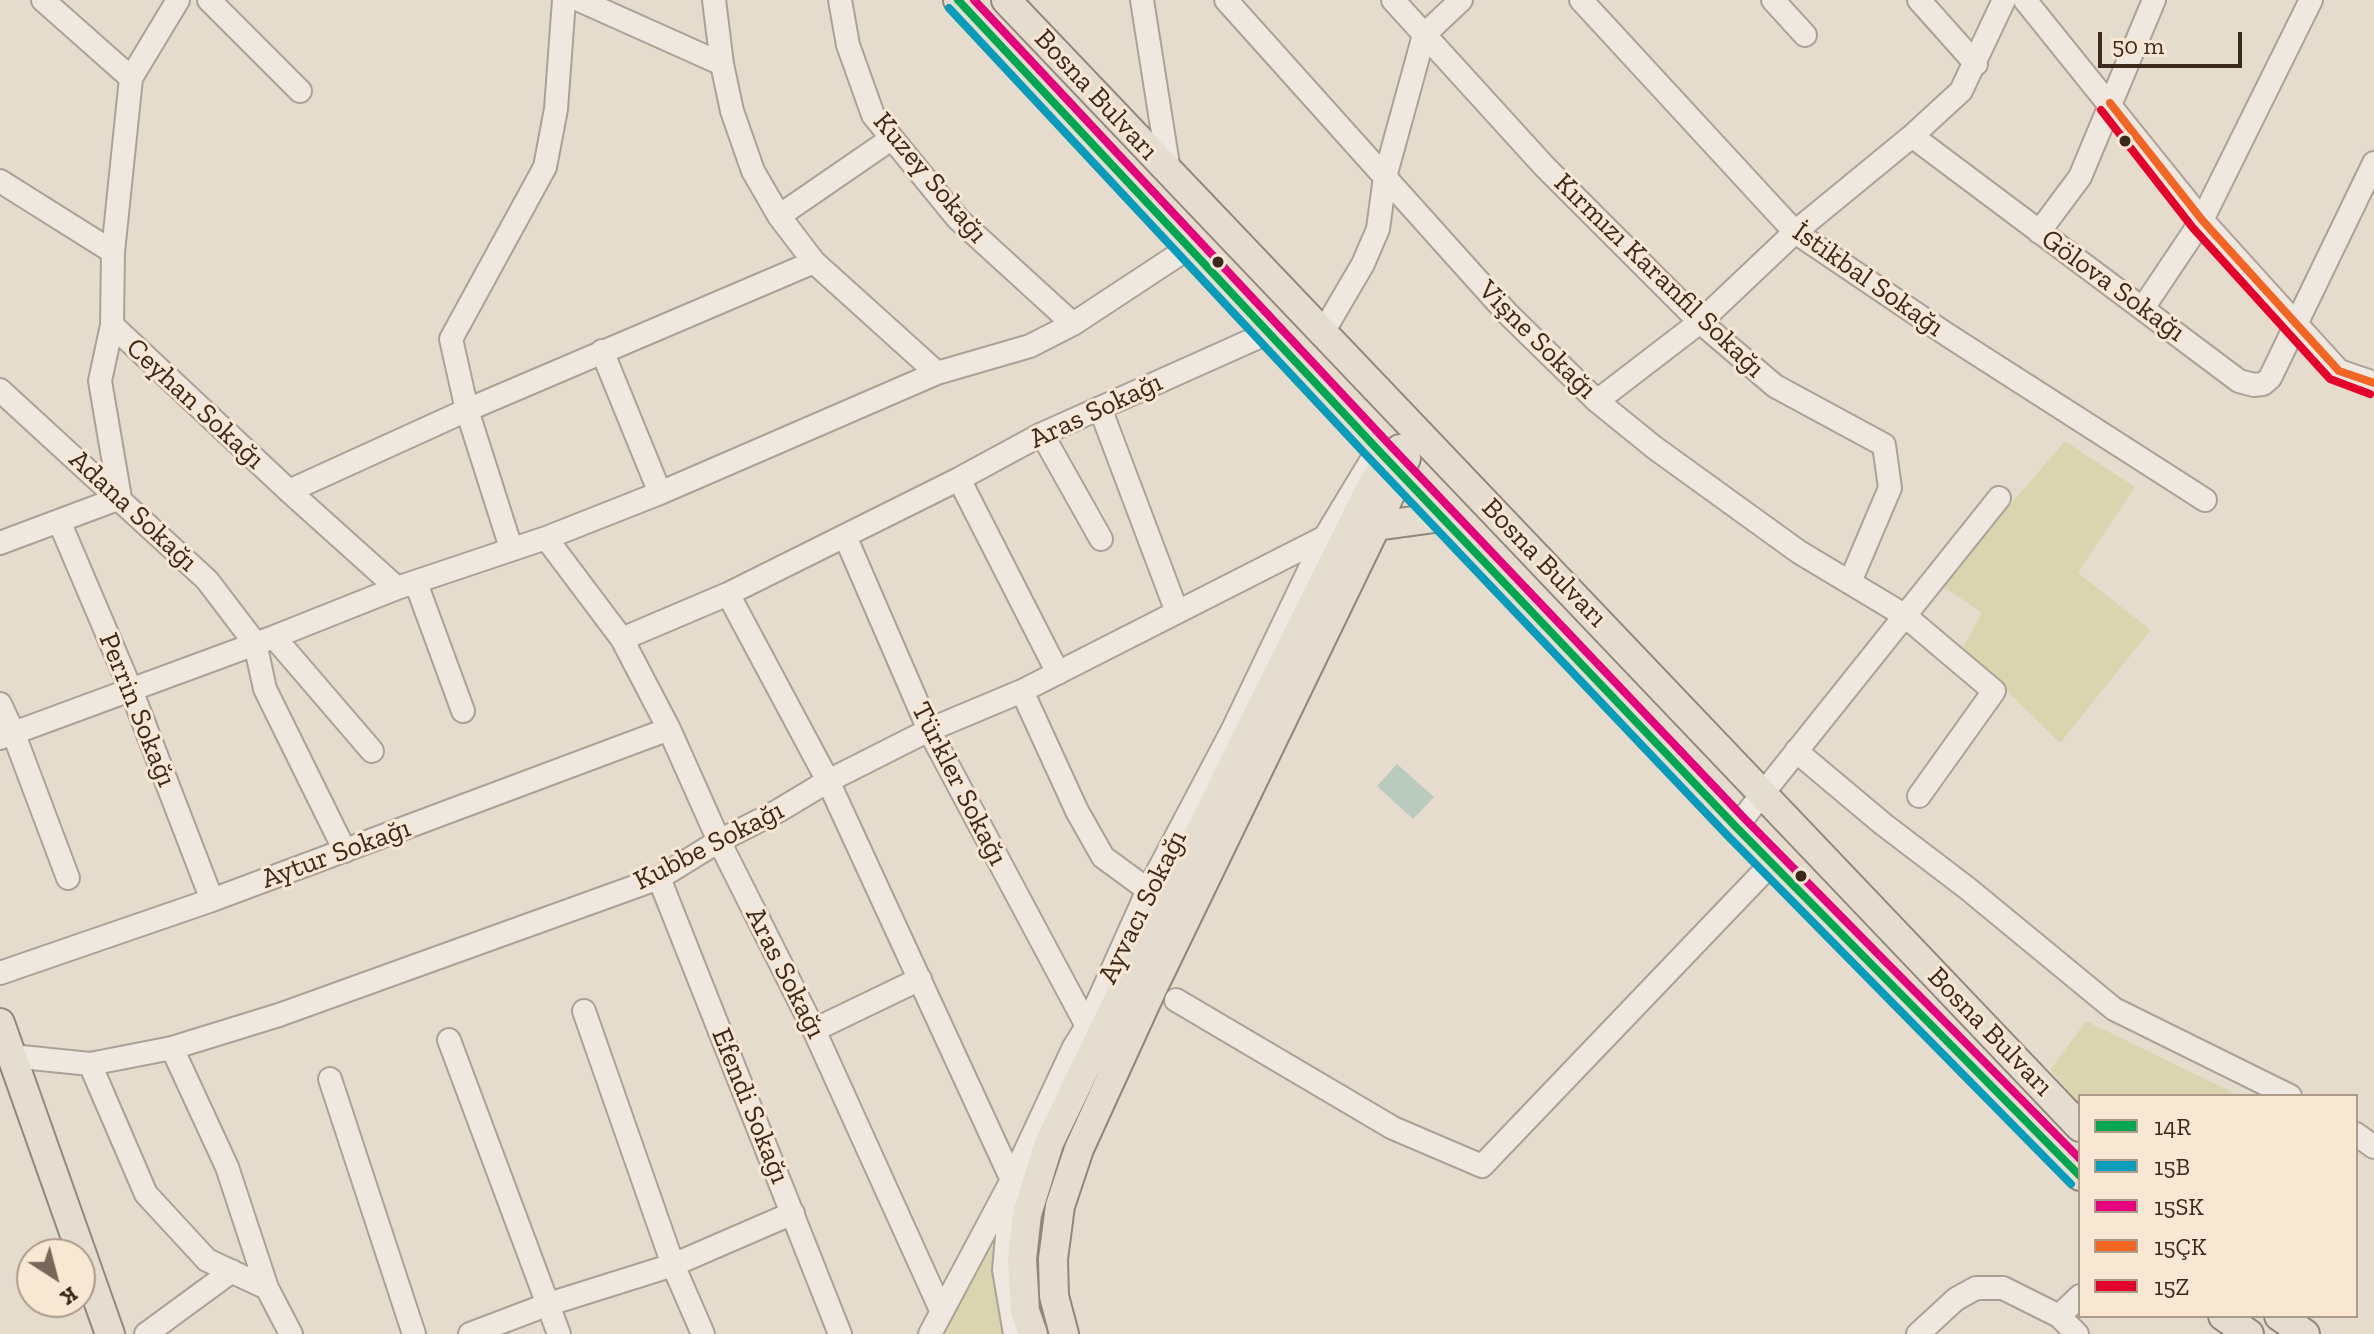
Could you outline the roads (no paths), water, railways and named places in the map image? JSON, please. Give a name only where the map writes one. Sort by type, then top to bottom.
[{"type":"main road","name":"Bosna Bulvarı","points":[[958,0],[1388,461],[1736,827],[2078,1174]]},
{"type":"main road","name":"Bosna Bulvarı","points":[[1006,0],[2078,1125]]},
{"type":"main road","points":[[1033,1334],[1025,1311],[1022,1259],[1027,1214],[1049,1143],[1365,485],[1418,433]]},
{"type":"main road","name":"Ayvacı Sokağı","points":[[1064,1334],[1054,1296],[1053,1259],[1060,1206],[1079,1149],[1153,987],[1376,526],[1388,461]]},
{"type":"main road","points":[[1376,526],[1442,517]]},
{"type":"main road","points":[[0,1023],[77,1238]]},
{"type":"main road","points":[[96,1286],[122,1334]]},
{"type":"main road","points":[[96,1293],[110,1334]]},
{"type":"main road","points":[[2226,1318],[2249,1334]]},
{"type":"main road","points":[[2282,1318],[2305,1334]]},
{"type":"street","points":[[43,0],[131,78],[178,0]]},
{"type":"street","points":[[209,0],[300,91]]},
{"type":"street","points":[[511,548],[467,410],[451,339],[545,167],[556,109],[564,0]]},
{"type":"street","points":[[579,0],[722,64]]},
{"type":"street","points":[[714,0],[732,111],[753,171],[779,216],[814,262],[937,373]]},
{"type":"street","name":"Kuzey Sokağı","points":[[840,0],[848,45],[873,115],[958,219],[1073,324]]},
{"type":"street","points":[[1142,0],[1169,171]]},
{"type":"street","name":"Vişne Sokağı","points":[[1226,0],[1507,313],[1597,401],[1655,448],[1799,552],[1904,615],[1994,691],[1919,796]]},
{"type":"street","name":"Kırmızı Karanfil Sokağı","points":[[1393,0],[1545,167],[1700,322],[1775,386],[1884,445],[1890,488],[1850,582]]},
{"type":"street","points":[[1322,334],[1363,264],[1378,229],[1385,177],[1424,35],[1461,0]]},
{"type":"street","name":"İstikbal Sokağı","points":[[1581,0],[1795,232],[1959,343],[2205,500]]},
{"type":"street","points":[[1773,0],[1805,35]]},
{"type":"street","points":[[1919,0],[1976,64]]},
{"type":"street","points":[[1597,401],[1700,322],[1795,232],[1912,136],[1961,91],[2004,0]]},
{"type":"street","points":[[2025,0],[2202,220],[2297,325],[2339,371],[2374,383]]},
{"type":"street","points":[[2039,232],[2080,177],[2154,0]]},
{"type":"street","points":[[2143,308],[2202,220],[2311,0]]},
{"type":"street","name":"Ceyhan Sokağı","points":[[131,78],[113,252],[112,325],[289,491],[406,585]]},
{"type":"street","name":"Gölova Sokağı","points":[[1912,136],[2239,381],[2254,385],[2263,384],[2270,378],[2297,325]]},
{"type":"street","points":[[779,216],[891,139]]},
{"type":"street","points":[[2297,325],[2374,163]]},
{"type":"street","points":[[0,181],[113,252]]},
{"type":"street","points":[[7,735],[406,585],[546,538],[660,493],[937,373],[1030,346],[1073,324],[1190,247]]},
{"type":"street","points":[[289,491],[602,351],[814,262]]},
{"type":"street","points":[[0,543],[120,498],[100,381],[112,325]]},
{"type":"street","name":"Aras Sokağı","points":[[622,639],[728,594],[959,479],[1042,434],[1270,332]]},
{"type":"street","points":[[602,351],[660,493]]},
{"type":"street","name":"Adana Sokağı","points":[[0,390],[207,580],[372,751]]},
{"type":"street","points":[[1100,408],[1177,612]]},
{"type":"street","points":[[1042,434],[1101,539]]},
{"type":"street","points":[[959,479],[1058,673]]},
{"type":"street","name":"Ayvacı Sokağı","points":[[930,1334],[1012,1180],[1074,1047],[1087,1026],[1148,890],[1232,731],[1325,537],[1365,485]]},
{"type":"street","points":[[1736,827],[1999,498]]},
{"type":"street","name":"Perrin Sokağı","points":[[59,521],[131,690],[212,900]]},
{"type":"street","name":"Türkler Sokağı","points":[[845,536],[929,730],[1087,1026]]},
{"type":"street","name":"Kubbe Sokağı","points":[[12,1056],[90,1064],[172,1048],[292,1010],[659,878],[828,781],[929,730],[1022,691],[1325,537]]},
{"type":"street","name":"Aras Sokağı","points":[[546,538],[622,639],[669,729],[719,841],[814,1030],[941,1310]]},
{"type":"street","points":[[406,585],[463,711]]},
{"type":"street","points":[[728,594],[828,781],[1012,1180],[1004,1270],[1015,1334]]},
{"type":"street","points":[[265,640],[265,689],[345,851]]},
{"type":"street","points":[[1022,691],[1077,811],[1103,857],[1148,890]]},
{"type":"street","points":[[0,704],[7,735],[68,878]]},
{"type":"street","name":"Aytur Sokağı","points":[[0,973],[212,900],[669,729]]},
{"type":"street","points":[[1796,751],[2114,1009],[2286,1094]]},
{"type":"street","points":[[1176,1000],[1393,1128],[1482,1166],[1772,863]]},
{"type":"street","name":"Efendi Sokağı","points":[[659,878],[840,1334]]},
{"type":"street","points":[[814,1030],[920,979]]},
{"type":"street","points":[[584,1011],[673,1265],[703,1334]]},
{"type":"street","points":[[449,1040],[559,1334]]},
{"type":"street","points":[[172,1048],[227,1167],[267,1288],[291,1334]]},
{"type":"street","points":[[90,1064],[146,1194],[207,1260],[267,1288]]},
{"type":"street","points":[[330,1079],[414,1334]]},
{"type":"street","points":[[470,1334],[549,1304],[673,1265],[793,1213]]},
{"type":"street","points":[[146,1334],[232,1271]]},
{"type":"street","points":[[1918,1334],[1956,1299],[1976,1288],[2003,1288],[2059,1316],[2077,1334]]},
{"type":"street","points":[[2059,1316],[2078,1298]]}]
